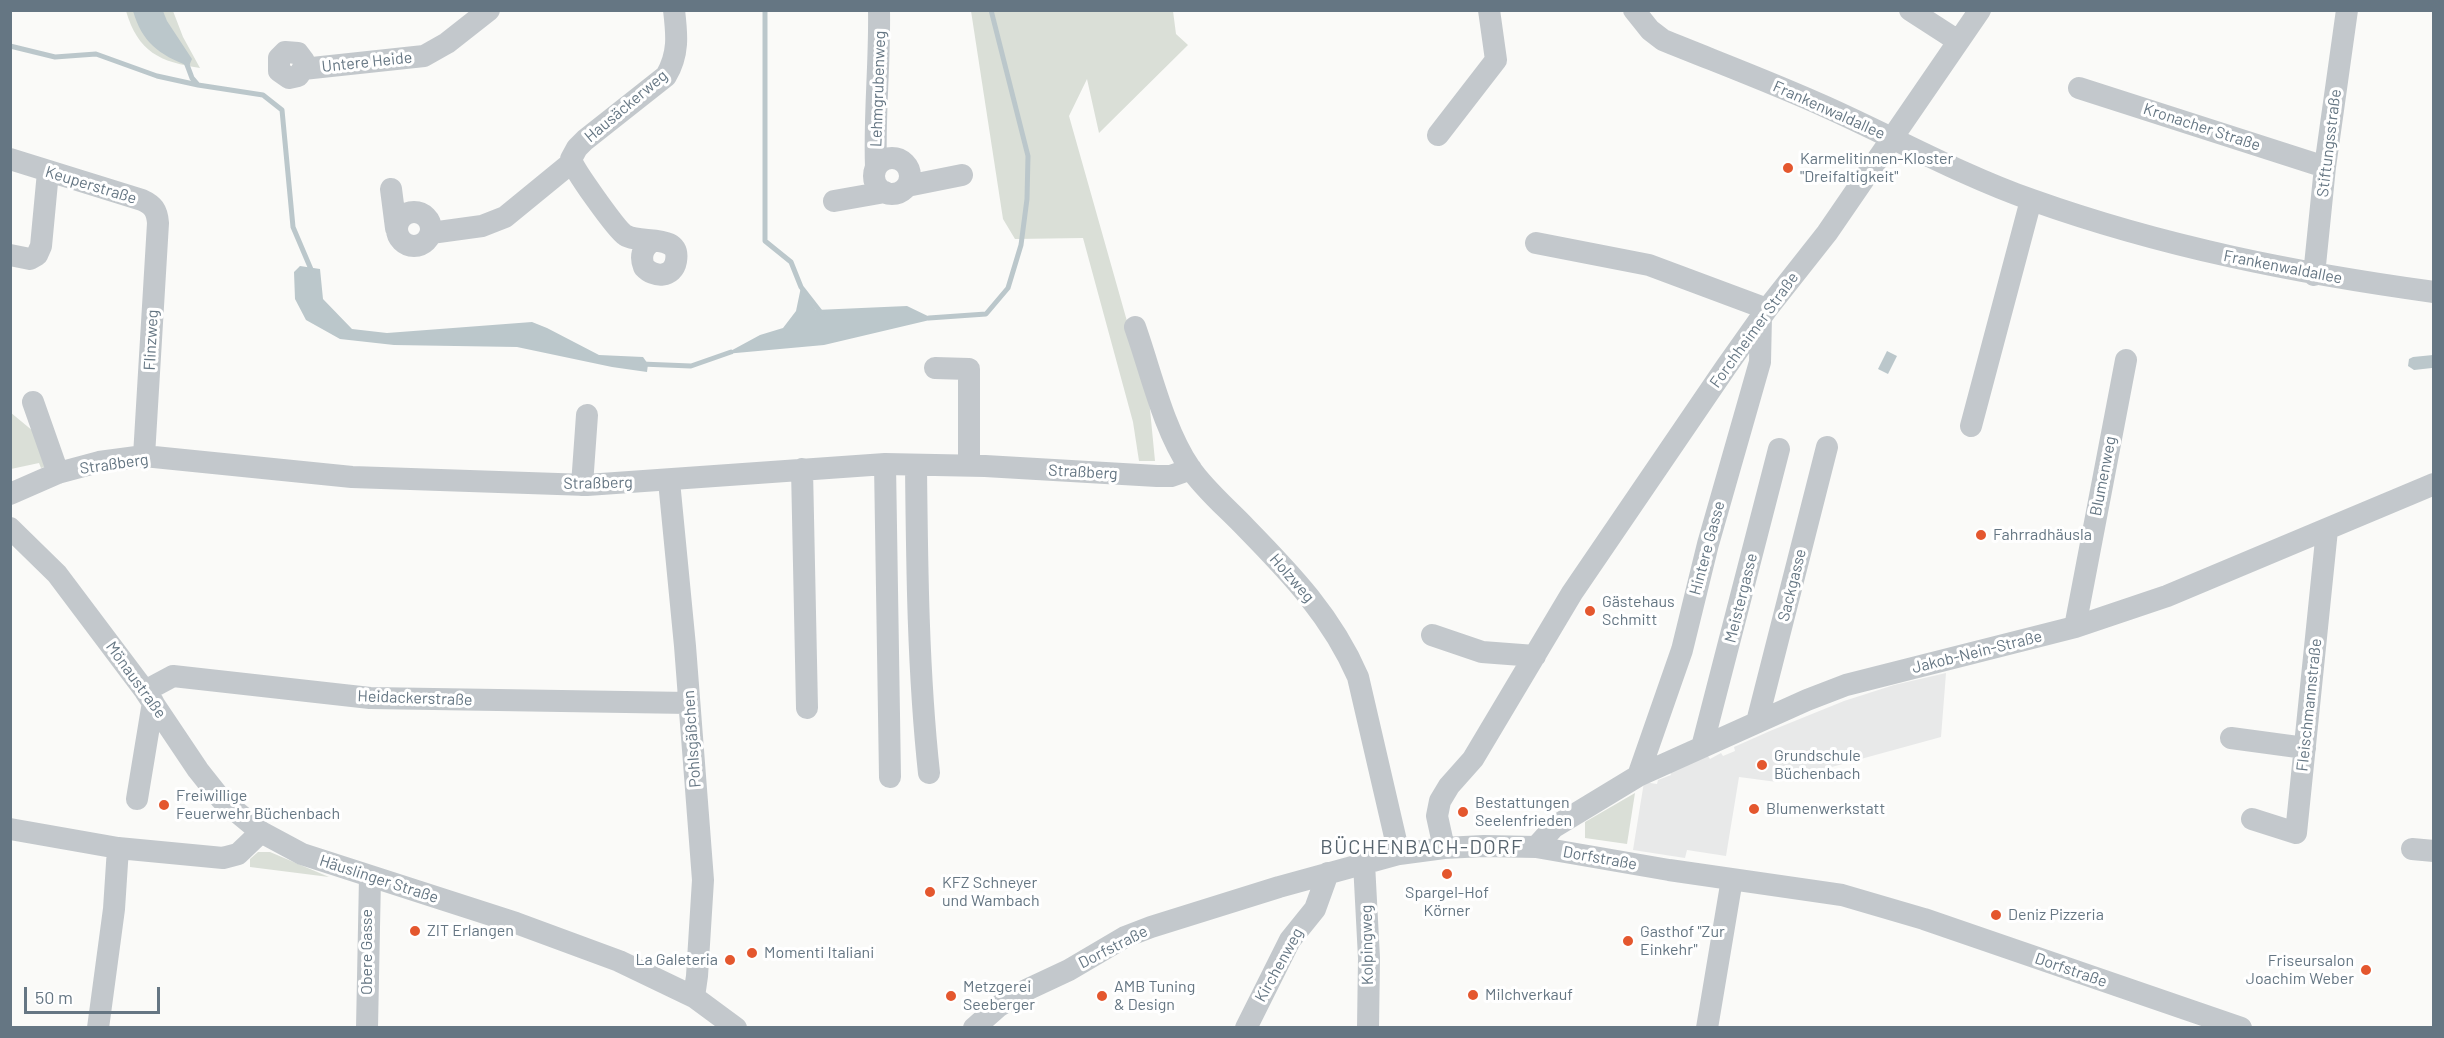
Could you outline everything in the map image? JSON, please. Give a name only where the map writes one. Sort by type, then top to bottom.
[{"type":"street","name":"Untere Heide","points":[[303,69],[423,56],[447,43],[489,10]]},
{"type":"street","name":"Hausäckerweg","points":[[391,189],[399,239],[415,247],[425,243],[431,233],[482,226],[505,217],[571,163],[572,155],[585,140],[666,76],[675,61],[678,42],[674,10]]},
{"type":"street","name":"Lehmgrubenweg","points":[[876,167],[885,159],[902,160],[909,169],[909,181],[896,189],[880,189],[874,179],[880,56],[879,10]]},
{"type":"street","points":[[1438,135],[1496,60],[1488,10]]},
{"type":"street","name":"Frankenwaldallee","points":[[1634,10],[1650,30],[1663,40],[1825,106],[1973,176],[2031,200],[2155,238],[2233,258],[2314,275],[2433,292]]},
{"type":"street","points":[[1910,10],[1958,41]]},
{"type":"street","name":"Forchheimer Straße","points":[[1444,848],[1437,816],[1440,801],[1449,786],[1473,759],[1572,593],[1764,313],[1827,233],[1980,10]]},
{"type":"street","name":"Stiftungsstraße","points":[[2314,275],[2325,166],[2347,10]]},
{"type":"street","name":"Kronacher Straße","points":[[2079,88],[2325,166]]},
{"type":"street","name":"Keuperstraße","points":[[10,159],[151,204],[156,210],[158,223]]},
{"type":"street","points":[[571,163],[577,174],[625,235],[651,242]]},
{"type":"street","points":[[10,255],[30,259],[37,255],[41,246],[48,172]]},
{"type":"street","points":[[834,201],[962,175]]},
{"type":"street","points":[[1971,426],[2031,200]]},
{"type":"street","name":"Flinzweg","points":[[144,456],[158,223]]},
{"type":"street","points":[[1536,243],[1649,265],[1764,313]]},
{"type":"street","name":"Hintere Gasse","points":[[1638,776],[1682,650],[1708,544],[1760,362],[1764,313]]},
{"type":"street","name":"Holzweg","points":[[1135,327],[1176,444],[1191,469],[1282,565],[1330,623],[1346,650],[1358,677],[1399,854]]},
{"type":"street","name":"Blumenweg","points":[[2074,627],[2126,360]]},
{"type":"street","points":[[935,368],[969,369],[969,465]]},
{"type":"street","points":[[33,402],[57,474]]},
{"type":"street","points":[[582,484],[587,415]]},
{"type":"street","name":"Sackgasse","points":[[1757,722],[1827,447]]},
{"type":"street","name":"Meistergasse","points":[[1702,747],[1779,449]]},
{"type":"street","name":"Straßberg","points":[[10,494],[57,474],[99,462],[144,456],[352,477],[582,484],[669,481],[885,464],[969,465],[1157,476],[1171,476],[1191,469]]},
{"type":"street","points":[[885,464],[890,777]]},
{"type":"street","points":[[916,465],[923,720],[929,773]]},
{"type":"street","points":[[802,469],[807,708]]},
{"type":"street","name":"Pohlsgäßchen","points":[[669,481],[703,880],[698,976],[694,997]]},
{"type":"street","name":"Jakob-Nein-Straße","points":[[1536,847],[1554,827],[1638,776],[1757,722],[1846,686],[2074,627],[2167,596],[2433,484]]},
{"type":"street","name":"Mönaustraße","points":[[10,528],[57,574],[149,697],[198,770],[221,799],[261,832]]},
{"type":"street","name":"Fleischmannstraße","points":[[2252,819],[2296,833],[2326,530]]},
{"type":"street","points":[[1432,636],[1482,652],[1535,656]]},
{"type":"street","name":"Heidackerstraße","points":[[149,697],[173,676],[370,698],[689,703]]},
{"type":"street","points":[[137,799],[149,697]]},
{"type":"street","points":[[2231,738],[2305,748]]},
{"type":"street","points":[[10,828],[118,848],[231,857],[238,854],[261,832]]},
{"type":"street","name":"Häuslinger Straße","points":[[261,832],[302,854],[516,923],[637,969],[694,997],[736,1028]]},
{"type":"street","name":"Dorfstraße","points":[[982,1024],[999,1006],[1022,992],[1069,970],[1125,937],[1189,914],[1399,854],[1444,848],[1536,847],[1842,895],[1899,912],[2241,1028]]},
{"type":"street","points":[[98,1028],[114,909],[118,848]]},
{"type":"street","name":"Kolpingweg","points":[[1364,863],[1368,1028]]},
{"type":"street","name":"Kirchenweg","points":[[1246,1028],[1290,940],[1315,909],[1328,873]]},
{"type":"street","name":"Obere Gasse","points":[[367,1028],[370,877]]},
{"type":"street","points":[[1707,1028],[1732,879]]},
{"type":"shaded area","points":[[126,11],[173,11],[183,37],[200,68],[173,62],[152,53],[137,36]]},
{"type":"shaded area","points":[[133,11],[163,11],[192,59],[189,66],[160,52],[153,46],[141,31]]},
{"type":"shaded area","points":[[971,11],[1173,11],[1176,34],[1188,45],[1099,133],[1087,79],[1069,116],[1149,399],[1155,461],[1139,461],[1133,422],[1083,238],[1015,239],[1003,219]]},
{"type":"shaded area","points":[[300,266],[320,269],[323,299],[352,329],[387,333],[532,322],[599,355],[643,357],[648,364],[647,372],[517,347],[394,345],[340,339],[306,320],[295,299],[294,272]]},
{"type":"shaded area","points":[[801,287],[816,310],[907,306],[934,319],[824,345],[725,354],[760,335],[783,328],[796,311]]},
{"type":"shaded area","points":[[1887,351],[1897,356],[1888,374],[1878,369]]},
{"type":"shaded area","points":[[2433,355],[2432,368],[2414,370],[2408,366],[2409,359],[2413,357]]},
{"type":"shaded area","points":[[10,412],[39,436],[50,465],[41,468],[39,463],[11,469]]},
{"type":"shaded area","name":"Grundschule Büchenbach","points":[[1946,673],[1941,737],[1777,782],[1739,777],[1726,856],[1687,850],[1685,858],[1633,850],[1644,782],[1657,784],[1658,780],[1671,775],[1670,771],[1707,755],[1710,759],[1721,753],[1723,756],[1735,751],[1734,747],[1844,701],[1894,685]]},
{"type":"shaded area","points":[[1635,793],[1627,844],[1585,838],[1585,822]]},
{"type":"shaded area","points":[[258,852],[270,852],[329,877],[250,867],[250,859]]},
{"type":"waterway","points":[[765,10],[765,241],[791,262],[801,287],[822,314]]},
{"type":"waterway","points":[[929,318],[986,314],[1008,288],[1021,245],[1027,199],[1028,156],[991,10]]},
{"type":"waterway","points":[[10,46],[55,57],[96,54],[157,76],[198,85]]},
{"type":"waterway","points":[[186,62],[192,78],[198,85],[263,95],[282,110],[293,227],[313,274]]},
{"type":"waterway","points":[[641,364],[691,366],[731,352]]},
{"type":"place","name":"Karmelitinnen-Kloster \"Dreifaltigkeit\"","points":[[1788,168]]},
{"type":"place","name":"Fahrradhäusla","points":[[1981,535]]},
{"type":"place","name":"Gästehaus Schmitt","points":[[1590,611]]},
{"type":"place","name":"Grundschule Büchenbach","points":[[1762,765]]},
{"type":"place","name":"Freiwillige Feuerwehr Büchenbach","points":[[164,805]]},
{"type":"place","name":"Blumenwerkstatt","points":[[1754,809]]},
{"type":"place","name":"Bestattungen Seelenfrieden","points":[[1463,812]]},
{"type":"place","name":"Spargel-Hof Körner","points":[[1447,874]]},
{"type":"place","name":"KFZ Schneyer und Wambach","points":[[930,892]]},
{"type":"place","name":"Deniz Pizzeria","points":[[1996,915]]},
{"type":"place","name":"ZIT Erlangen","points":[[415,931]]},
{"type":"place","name":"Gasthof \"Zur Einkehr\"","points":[[1628,941]]},
{"type":"place","name":"Momenti Italiani","points":[[752,953]]},
{"type":"place","name":"La Galeteria","points":[[730,960]]},
{"type":"place","name":"Friseursalon Joachim Weber","points":[[2366,970]]},
{"type":"place","name":"Milchverkauf","points":[[1473,995]]},
{"type":"place","name":"Metzgerei Seeberger","points":[[951,996]]},
{"type":"place","name":"AMB Tuning & Design","points":[[1102,996]]},
{"type":"district","name":"BÜCHENBACH-DORF","points":[[1422,847]]}]
